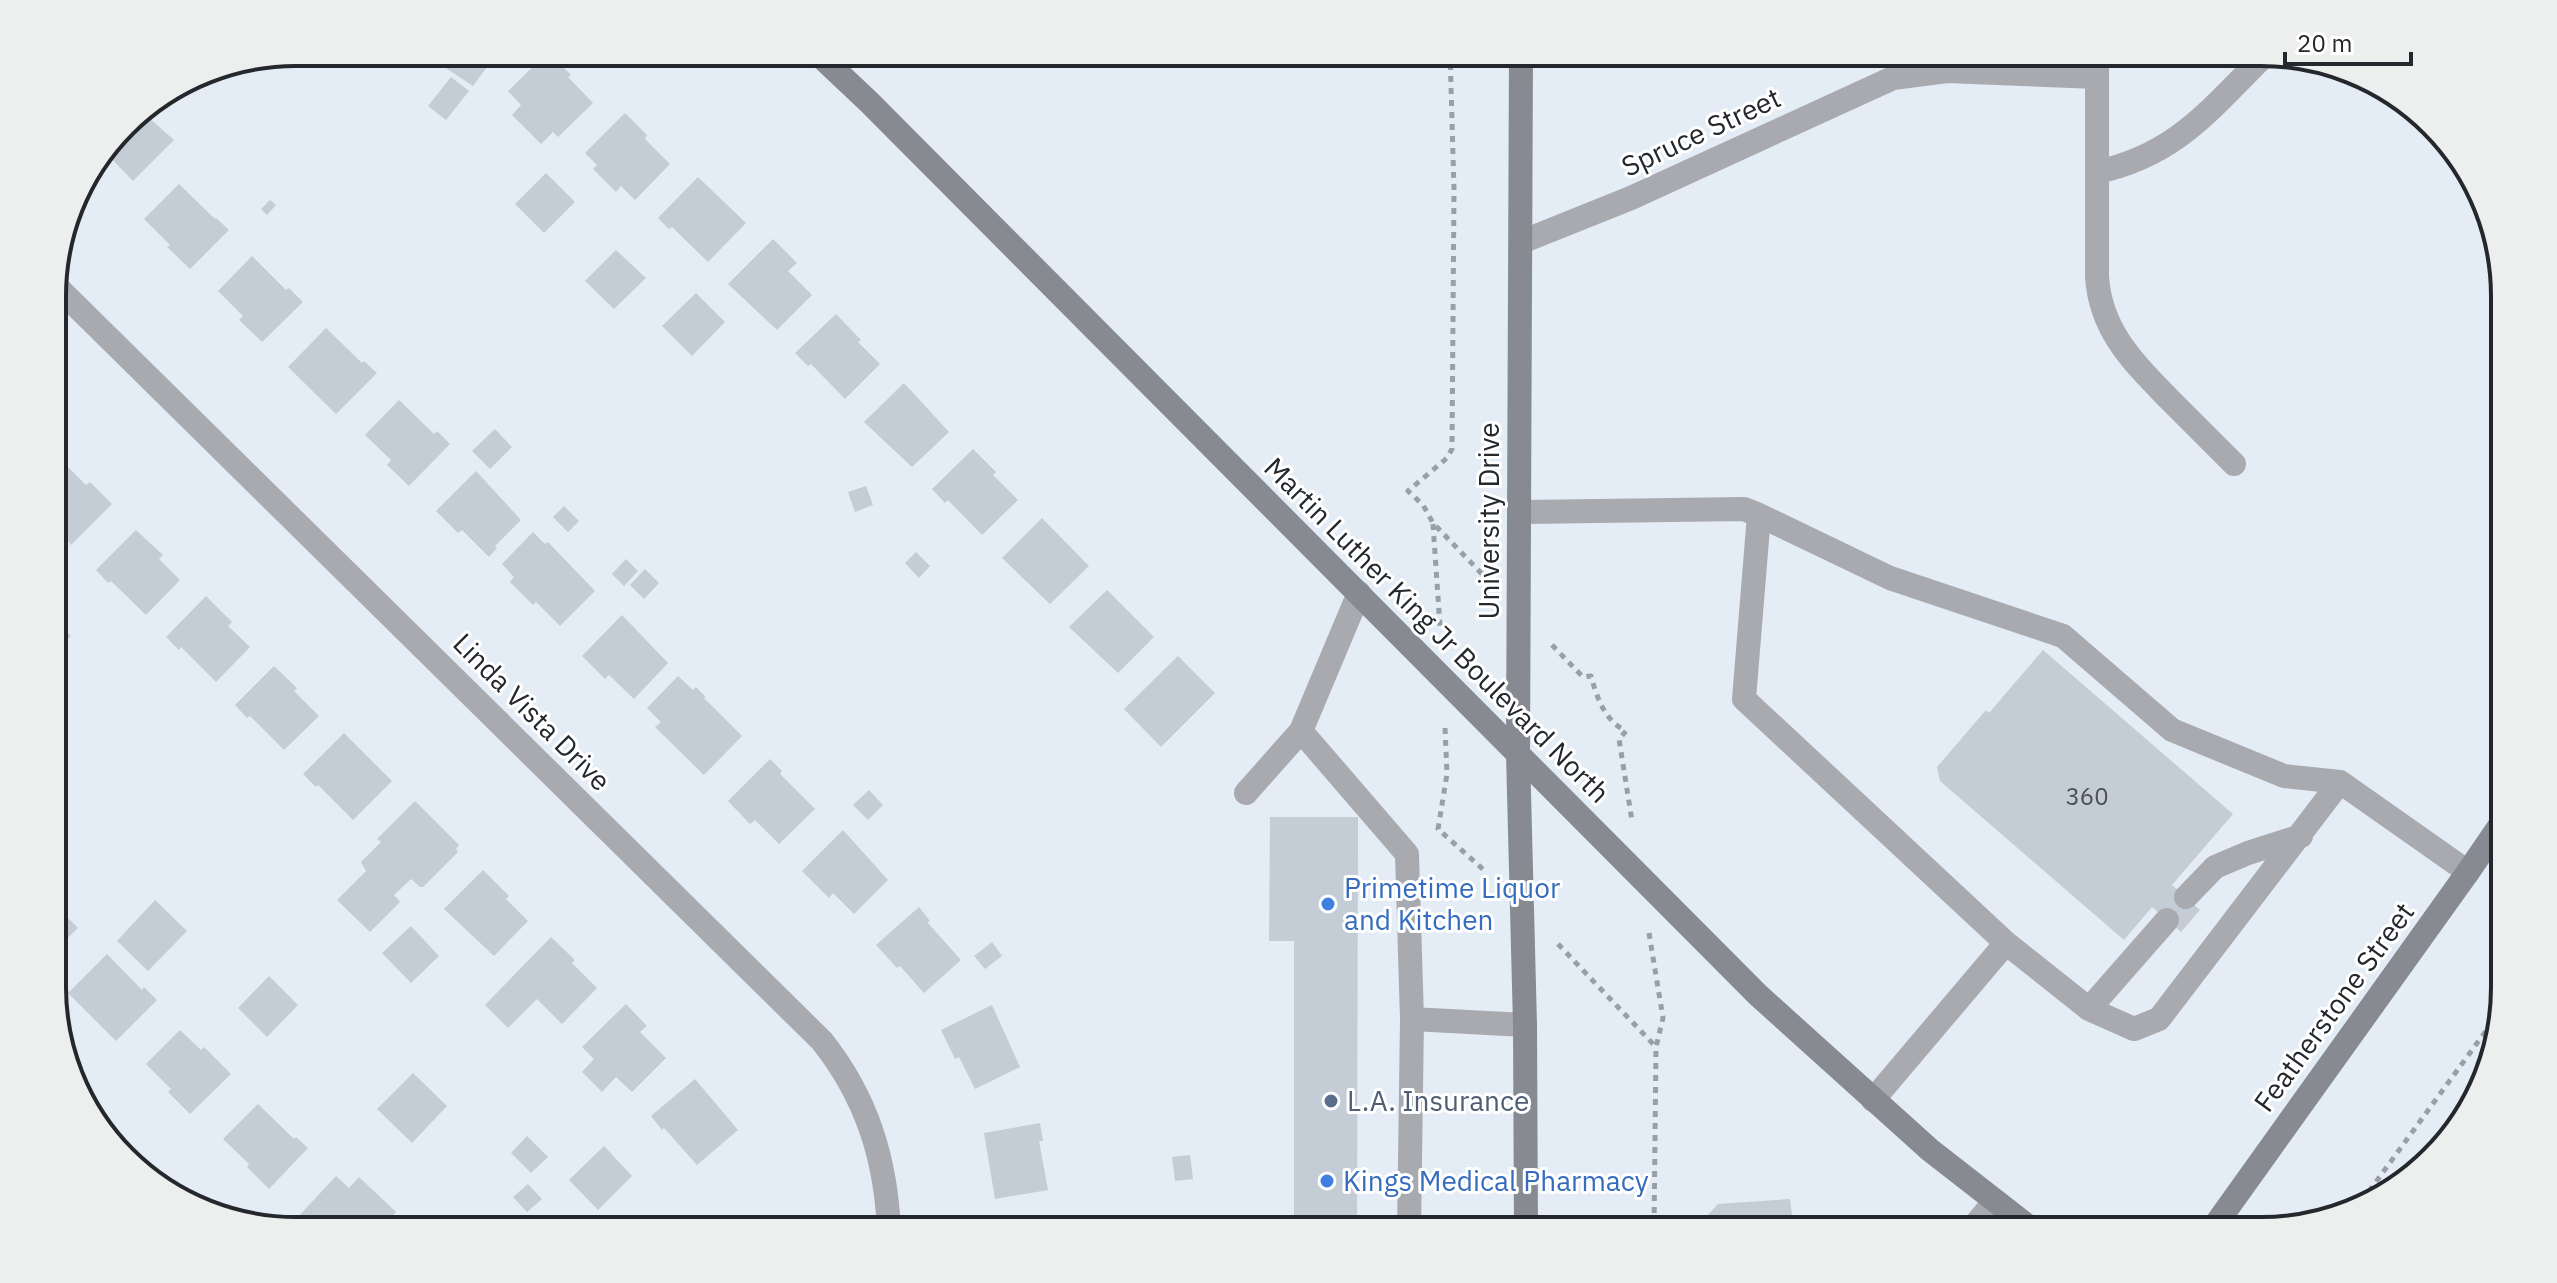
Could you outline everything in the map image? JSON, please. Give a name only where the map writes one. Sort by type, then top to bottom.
[{"type":"main road","name":"Martin Luther King Jr Boulevard North","points":[[831,66],[1758,995],[1930,1150],[2016,1217]]},
{"type":"main road","name":"University Drive","points":[[1521,66],[1518,754],[1526,1217]]},
{"type":"main road","name":"Featherstone Street","points":[[2221,1217],[2491,838]]},
{"type":"street","points":[[2097,66],[2098,291],[2111,332],[2129,359],[2234,464]]},
{"type":"street","points":[[2097,172],[2146,158],[2169,145],[2194,125],[2254,66]]},
{"type":"street","name":"Spruce Street","points":[[1521,242],[1631,198],[1893,78],[1947,71],[2097,77]]},
{"type":"street","name":"Linda Vista Drive","points":[[66,296],[822,1041],[852,1084],[874,1132],[885,1183],[888,1217]]},
{"type":"street","points":[[1519,512],[1744,509],[1890,578],[2063,636],[2172,730],[2284,776],[2340,782],[2468,872]]},
{"type":"street","points":[[1759,515],[1744,699],[2006,943],[2089,1009],[2134,1029],[2159,1019],[2340,782]]},
{"type":"street","points":[[1246,793],[1301,731],[1359,593]]},
{"type":"street","points":[[1301,731],[1407,854],[1412,1019],[1409,1217]]},
{"type":"street","points":[[2186,897],[2215,867],[2301,836]]},
{"type":"street","points":[[2089,1009],[2167,920]]},
{"type":"street","points":[[1873,1100],[2006,943]]},
{"type":"street","points":[[1412,1019],[1525,1025]]},
{"type":"street","points":[[1982,1217],[1995,1201]]},
{"type":"path","points":[[1433,523],[1423,505],[1408,491],[1447,458],[1452,449],[1454,189],[1450,66]]},
{"type":"path","points":[[1583,677],[1591,676],[1609,718],[1626,731],[1619,739]]},
{"type":"path","points":[[1447,774],[1438,829],[1463,848]]},
{"type":"path","points":[[1654,1217],[1656,1047],[1663,1018]]},
{"type":"path","points":[[1636,1023],[1656,1047]]},
{"type":"path","points":[[2371,1188],[2487,1029]]},
{"type":"building","points":[[443,66],[488,66],[473,86]]},
{"type":"building","points":[[534,66],[562,66],[571,75],[568,77],[593,103],[558,137],[553,132],[541,144],[512,115],[521,105],[508,91]]},
{"type":"building","points":[[451,77],[469,91],[446,120],[428,106]]},
{"type":"building","points":[[625,113],[670,164],[635,200],[621,186],[616,192],[593,169],[597,165],[585,153]]},
{"type":"building","points":[[150,119],[174,140],[133,181],[112,159]]},
{"type":"building","points":[[546,173],[575,202],[544,233],[515,204]]},
{"type":"building","points":[[698,177],[746,223],[708,262],[672,227],[669,229],[658,218]]},
{"type":"building","points":[[179,184],[229,230],[190,269],[144,219]]},
{"type":"building","points":[[270,200],[276,205],[267,215],[261,209]]},
{"type":"building","points":[[773,239],[797,263],[788,271],[812,295],[777,330],[728,284]]},
{"type":"building","points":[[616,250],[646,278],[614,309],[585,281]]},
{"type":"building","points":[[252,256],[286,290],[289,288],[303,302],[262,342],[239,320],[243,316],[218,291]]},
{"type":"building","points":[[696,293],[725,322],[692,356],[662,326]]},
{"type":"building","points":[[836,314],[880,364],[845,399],[811,364],[808,366],[795,353]]},
{"type":"building","points":[[326,328],[362,363],[364,361],[377,373],[336,414],[288,367]]},
{"type":"building","points":[[904,383],[949,432],[912,467],[864,422]]},
{"type":"building","points":[[399,400],[434,434],[437,431],[450,444],[409,486],[387,465],[391,460],[365,435]]},
{"type":"building","points":[[495,429],[512,447],[490,469],[472,451]]},
{"type":"building","points":[[973,449],[1018,500],[982,535],[948,500],[945,503],[932,489]]},
{"type":"building","points":[[66,465],[86,485],[90,482],[112,504],[71,545],[66,539]]},
{"type":"building","points":[[476,471],[521,520],[495,546],[497,548],[489,557],[462,530],[458,533],[436,511]]},
{"type":"building","points":[[866,486],[873,505],[855,512],[848,492]]},
{"type":"building","points":[[564,506],[579,521],[568,532],[553,517]]},
{"type":"building","points":[[1042,518],[1089,566],[1050,604],[1002,558]]},
{"type":"building","points":[[136,530],[163,555],[159,559],[180,580],[146,615],[96,570]]},
{"type":"building","points":[[533,532],[545,544],[548,542],[595,591],[560,626],[510,582],[514,577],[502,564]]},
{"type":"building","points":[[916,552],[930,566],[919,578],[905,563]]},
{"type":"building","points":[[626,559],[638,571],[624,586],[612,574]]},
{"type":"building","points":[[645,569],[659,583],[644,599],[630,585]]},
{"type":"building","points":[[1107,590],[1154,637],[1118,673],[1069,627]]},
{"type":"building","points":[[206,596],[232,622],[228,626],[250,647],[216,682],[181,647],[179,650],[166,637]]},
{"type":"building","points":[[622,615],[668,663],[634,699],[609,675],[605,679],[582,656]]},
{"type":"building","points":[[2043,650],[2233,814],[2172,885],[2200,910],[2181,932],[2152,907],[2124,940],[1940,781],[1937,767]]},
{"type":"building","points":[[1178,656],[1215,693],[1161,747],[1124,709]]},
{"type":"building","points":[[274,666],[319,716],[284,750],[235,705]]},
{"type":"building","points":[[678,676],[693,690],[696,687],[742,736],[704,775],[655,727],[661,722],[647,708]]},
{"type":"building","points":[[344,733],[392,781],[353,820],[303,774]]},
{"type":"building","points":[[770,759],[782,771],[780,774],[815,809],[779,844],[755,820],[750,824],[728,801]]},
{"type":"building","points":[[869,790],[883,805],[868,820],[853,805]]},
{"type":"building","points":[[415,801],[459,845],[456,849],[458,852],[423,887],[411,879],[394,895],[400,902],[370,932],[337,900],[366,871],[361,862],[381,842],[377,839]]},
{"type":"building","points":[[1270,817],[1358,817],[1357,1217],[1294,1217],[1294,941],[1269,941]]},
{"type":"building","points":[[843,830],[888,880],[854,914],[833,893],[829,898],[802,871]]},
{"type":"building","points":[[483,870],[528,921],[494,956],[444,909]]},
{"type":"building","points":[[155,900],[187,931],[148,971],[117,941]]},
{"type":"building","points":[[919,907],[930,921],[927,922],[961,960],[924,993],[876,945]]},
{"type":"building","points":[[66,916],[78,928],[66,940]]},
{"type":"building","points":[[411,926],[439,956],[411,983],[382,953]]},
{"type":"building","points":[[551,937],[575,960],[572,963],[597,988],[562,1024],[537,999],[508,1028],[485,1005]]},
{"type":"building","points":[[992,942],[1002,956],[985,969],[974,956]]},
{"type":"building","points":[[107,954],[142,990],[144,987],[157,1000],[116,1041],[68,993]]},
{"type":"building","points":[[269,976],[298,1005],[267,1037],[238,1008]]},
{"type":"building","points":[[626,1004],[647,1026],[640,1032],[666,1058],[632,1092],[616,1077],[602,1092],[582,1072],[594,1059],[582,1047]]},
{"type":"building","points":[[992,1005],[1020,1067],[975,1089],[941,1030]]},
{"type":"building","points":[[180,1030],[201,1050],[204,1047],[231,1074],[190,1114],[146,1064]]},
{"type":"building","points":[[413,1073],[447,1106],[412,1143],[377,1109]]},
{"type":"building","points":[[695,1079],[738,1130],[697,1165],[651,1116]]},
{"type":"building","points":[[258,1104],[294,1139],[296,1137],[308,1148],[269,1189],[223,1139]]},
{"type":"building","points":[[1040,1123],[1043,1141],[1039,1141],[1048,1190],[995,1199],[984,1133]]},
{"type":"building","points":[[527,1136],[548,1157],[531,1173],[511,1153]]},
{"type":"building","points":[[604,1146],[632,1176],[598,1210],[569,1180]]},
{"type":"building","points":[[1190,1155],[1193,1179],[1175,1181],[1172,1157]]},
{"type":"building","points":[[336,1176],[349,1188],[359,1177],[396,1212],[391,1217],[298,1217]]},
{"type":"building","points":[[528,1184],[542,1199],[527,1212],[513,1197]]},
{"type":"building","points":[[1790,1199],[1792,1217],[1706,1217],[1718,1204]]},
{"type":"place","name":"Primetime Liquor and Kitchen","points":[[1328,904]]},
{"type":"place","name":"L.A. Insurance","points":[[1331,1101]]},
{"type":"place","name":"Kings Medical Pharmacy","points":[[1327,1181]]}]
